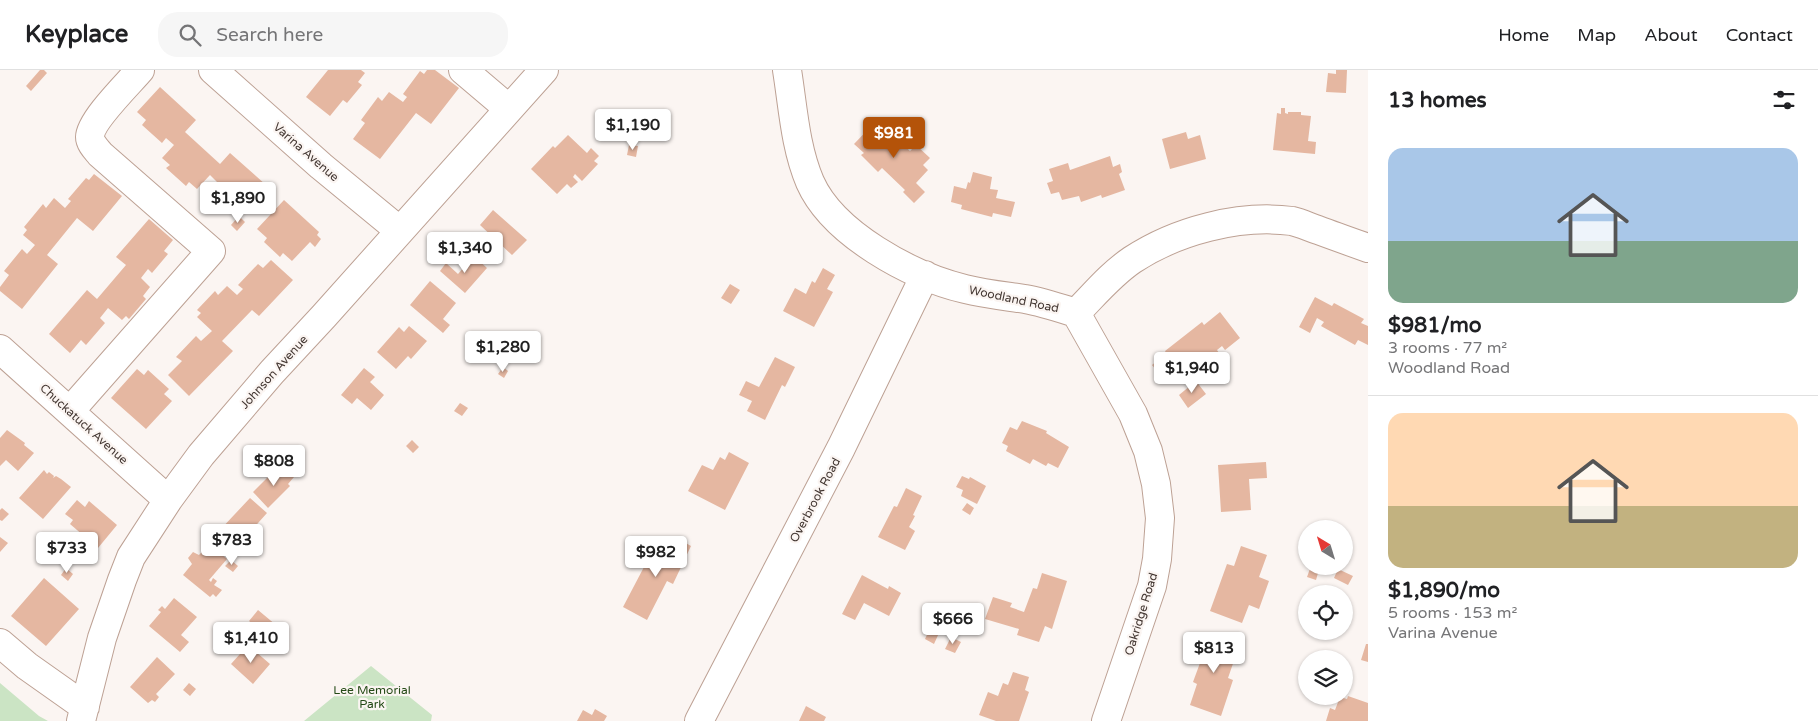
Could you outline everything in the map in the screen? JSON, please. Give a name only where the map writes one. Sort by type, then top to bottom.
[{"type":"street","points":[[70,411],[211,251],[100,154],[92,142],[90,135],[93,126],[106,108],[140,70]]},
{"type":"street","name":"Varina Avenue","points":[[213,70],[321,166],[400,231]]},
{"type":"street","points":[[463,70],[510,110]]},
{"type":"street","name":"Johnson Avenue","points":[[83,714],[102,638],[131,557],[168,500],[201,455],[265,380],[544,70]]},
{"type":"street","name":"Woodland Road","points":[[787,70],[802,159],[811,184],[828,211],[843,226],[864,242],[902,264],[963,289],[1026,300],[1076,313],[1107,280],[1132,260],[1161,245],[1193,232],[1256,220],[1294,221],[1368,248]]},
{"type":"street","name":"Overbrook Road","points":[[699,721],[842,448],[925,275]]},
{"type":"street","name":"Oakridge Road","points":[[1076,313],[1133,414],[1148,451],[1156,484],[1160,518],[1158,559],[1152,586],[1106,721]]},
{"type":"street","name":"Chuckatuck Avenue","points":[[0,349],[168,500]]},
{"type":"street","points":[[0,643],[83,714]]},
{"type":"green space","name":"Lee Memorial Park","points":[[371,666],[432,715],[431,721],[304,721]]},
{"type":"green space","points":[[0,683],[39,716],[48,721],[0,721]]},
{"type":"building","points":[[40,70],[44,70],[47,73],[31,91],[26,86]]},
{"type":"building","points":[[328,70],[361,70],[365,73],[358,82],[362,85],[347,103],[343,100],[330,116],[306,97]]},
{"type":"building","points":[[427,70],[435,70],[459,88],[431,124],[416,113],[380,159],[353,139],[365,123],[361,120],[378,97],[382,101],[389,92],[403,102],[407,97],[403,94],[420,71],[424,74]]},
{"type":"building","points":[[1336,70],[1347,70],[1346,93],[1326,92],[1328,73],[1336,74]]},
{"type":"building","points":[[160,87],[196,120],[185,132],[220,164],[230,153],[266,185],[246,208],[239,201],[235,205],[214,187],[218,183],[210,175],[197,189],[189,182],[186,186],[166,168],[170,165],[162,158],[174,145],[166,138],[162,143],[142,125],[146,120],[137,112]]},
{"type":"building","points":[[1281,108],[1285,108],[1285,113],[1288,114],[1288,112],[1301,112],[1301,115],[1311,116],[1308,141],[1316,142],[1315,154],[1273,150],[1277,113],[1281,114]]},
{"type":"building","points":[[877,120],[910,151],[916,145],[930,158],[923,165],[928,170],[916,183],[925,192],[914,203],[903,192],[905,190],[882,168],[878,172],[861,155],[864,153],[854,144]]},
{"type":"building","points":[[1186,132],[1188,139],[1200,135],[1206,159],[1170,169],[1162,139]]},
{"type":"building","points":[[568,135],[587,153],[591,148],[599,156],[594,161],[598,164],[582,181],[575,174],[573,177],[578,182],[571,188],[567,184],[557,194],[531,169],[553,146],[555,148]]},
{"type":"building","points":[[629,145],[638,146],[636,157],[627,155]]},
{"type":"building","points":[[1110,156],[1113,167],[1120,164],[1122,172],[1119,174],[1125,190],[1102,198],[1101,195],[1081,202],[1079,196],[1062,200],[1059,192],[1051,194],[1047,183],[1053,181],[1049,169],[1068,163],[1070,170]]},
{"type":"building","points":[[973,172],[992,177],[990,189],[998,190],[996,198],[1015,202],[1011,217],[993,213],[992,217],[961,209],[962,205],[951,202],[954,186],[966,189]]},
{"type":"building","points":[[94,174],[122,196],[93,231],[77,218],[47,255],[58,264],[22,309],[0,291],[0,287],[9,275],[4,271],[22,249],[27,254],[35,245],[23,235],[27,230],[24,227],[43,204],[46,208],[54,198],[65,208],[71,201],[68,199],[86,178],[89,180]]},
{"type":"building","points":[[284,200],[319,232],[317,235],[321,239],[315,247],[310,242],[292,261],[283,253],[280,257],[264,242],[267,238],[257,229]]},
{"type":"building","points":[[493,210],[527,240],[512,255],[480,225]]},
{"type":"building","points":[[239,216],[245,222],[237,231],[231,225]]},
{"type":"building","points":[[149,219],[173,240],[164,251],[168,254],[152,273],[148,269],[141,278],[150,287],[143,296],[146,299],[129,319],[126,316],[122,320],[108,308],[100,318],[105,323],[86,345],[81,340],[70,353],[49,334],[87,290],[97,299],[126,265],[116,257]]},
{"type":"building","points":[[474,256],[487,268],[465,293],[440,271],[446,263],[458,274]]},
{"type":"building","points":[[271,260],[293,280],[259,316],[252,310],[222,341],[233,351],[189,396],[168,375],[182,361],[176,357],[196,336],[201,341],[212,331],[197,317],[201,313],[197,310],[215,291],[218,295],[227,286],[237,295],[243,289],[238,285],[258,264],[263,268]]},
{"type":"building","points":[[823,268],[835,275],[827,289],[833,292],[814,327],[783,311],[795,288],[806,294],[812,281],[815,283]]},
{"type":"building","points":[[430,281],[456,303],[443,319],[450,325],[443,333],[410,305]]},
{"type":"building","points":[[730,284],[740,290],[731,304],[721,298]]},
{"type":"building","points":[[1315,297],[1332,306],[1334,303],[1364,319],[1361,323],[1368,326],[1368,345],[1358,340],[1355,345],[1321,326],[1324,322],[1317,318],[1310,333],[1299,327]]},
{"type":"building","points":[[1220,312],[1240,338],[1225,350],[1222,346],[1217,350],[1219,353],[1207,363],[1205,360],[1201,363],[1199,360],[1182,374],[1179,370],[1165,381],[1152,365],[1166,353],[1165,351],[1202,322],[1204,325]]},
{"type":"building","points":[[409,326],[427,341],[411,359],[408,356],[396,369],[377,352],[399,327],[404,332]]},
{"type":"building","points":[[506,347],[511,352],[503,361],[498,356]]},
{"type":"building","points":[[775,357],[795,367],[785,387],[782,385],[765,420],[747,411],[752,401],[739,395],[746,381],[759,387]]},
{"type":"building","points":[[503,367],[508,371],[504,378],[498,374]]},
{"type":"building","points":[[364,368],[375,377],[370,382],[384,395],[371,410],[357,398],[352,404],[341,395]]},
{"type":"building","points":[[137,369],[144,375],[148,370],[169,389],[164,394],[172,401],[146,429],[111,398]]},
{"type":"building","points":[[1196,381],[1206,394],[1188,408],[1179,395]]},
{"type":"building","points":[[460,403],[468,408],[462,416],[454,411]]},
{"type":"building","points":[[1022,421],[1047,431],[1046,433],[1069,447],[1058,468],[1048,463],[1046,466],[1033,459],[1030,464],[1006,451],[1008,446],[1002,443],[1010,427],[1017,430]]},
{"type":"building","points":[[7,430],[25,443],[24,445],[34,453],[18,471],[6,460],[0,466],[0,438]]},
{"type":"building","points":[[412,440],[419,447],[413,453],[406,446]]},
{"type":"building","points":[[729,452],[749,463],[725,510],[688,491],[702,465],[713,470],[720,457],[725,460]]},
{"type":"building","points":[[1266,462],[1267,478],[1249,479],[1251,510],[1221,512],[1218,465]]},
{"type":"building","points":[[285,467],[294,477],[288,484],[290,486],[268,508],[253,492],[273,472],[277,475]]},
{"type":"building","points":[[44,470],[47,474],[49,472],[54,476],[53,478],[56,476],[71,487],[43,519],[19,498]]},
{"type":"building","points":[[962,476],[969,479],[970,477],[986,486],[977,504],[961,496],[963,490],[956,487]]},
{"type":"building","points":[[906,488],[922,496],[909,527],[915,531],[905,550],[878,537],[894,506],[897,507]]},
{"type":"building","points":[[250,498],[267,513],[249,533],[254,538],[247,546],[236,535],[230,541],[219,531]]},
{"type":"building","points":[[77,500],[85,507],[89,501],[117,525],[98,548],[70,524],[73,520],[65,514]]},
{"type":"building","points":[[967,503],[974,508],[970,515],[962,510]]},
{"type":"building","points":[[2,508],[9,514],[2,521],[0,520],[0,510]]},
{"type":"building","points":[[0,537],[8,543],[0,552]]},
{"type":"building","points":[[675,537],[691,546],[673,584],[667,581],[647,620],[623,607],[655,546],[667,552]]},
{"type":"building","points":[[209,544],[227,559],[209,580],[211,582],[213,578],[217,581],[214,585],[222,590],[216,597],[213,594],[210,597],[183,575],[192,564],[188,558],[193,552],[199,555]]},
{"type":"building","points":[[1241,546],[1267,555],[1259,577],[1269,581],[1259,609],[1249,605],[1242,623],[1210,611],[1227,564],[1234,566]]},
{"type":"building","points":[[231,560],[238,566],[233,572],[225,566]]},
{"type":"building","points":[[66,568],[73,574],[68,581],[61,575]]},
{"type":"building","points":[[1042,573],[1067,581],[1052,629],[1045,626],[1039,642],[1017,635],[1019,629],[985,619],[993,597],[1012,603],[1010,607],[1024,612],[1033,588],[1037,589]]},
{"type":"building","points":[[862,575],[888,589],[889,586],[901,593],[889,616],[864,603],[855,620],[842,614]]},
{"type":"building","points":[[1308,575],[1317,575],[1316,580],[1307,577]]},
{"type":"building","points":[[1335,575],[1353,576],[1348,585],[1334,578]]},
{"type":"building","points":[[44,578],[79,609],[46,646],[11,616]]},
{"type":"building","points":[[174,598],[197,617],[181,635],[189,642],[180,652],[149,626],[161,612],[158,610],[162,606],[165,609]]},
{"type":"building","points":[[258,610],[276,625],[274,627],[280,632],[273,640],[249,621]]},
{"type":"building","points":[[935,618],[944,622],[934,644],[925,639]]},
{"type":"building","points":[[1214,632],[1238,640],[1234,651],[1237,652],[1228,678],[1233,680],[1221,716],[1190,705],[1197,684],[1193,682],[1200,663],[1194,661],[1202,640],[1211,643]]},
{"type":"building","points":[[951,637],[961,642],[955,653],[945,649]]},
{"type":"building","points":[[1366,644],[1368,644],[1368,662],[1361,660]]},
{"type":"building","points":[[248,645],[270,664],[253,684],[231,664]]},
{"type":"building","points":[[157,657],[175,674],[156,694],[159,697],[155,702],[152,700],[148,703],[130,687]]},
{"type":"building","points":[[1013,672],[1029,677],[1025,690],[1029,692],[1019,721],[996,721],[979,715],[988,692],[998,696],[1003,683],[1008,685]]},
{"type":"building","points":[[189,683],[196,689],[190,696],[183,690]]},
{"type":"building","points":[[1353,698],[1368,703],[1368,721],[1326,721],[1330,708],[1335,710],[1337,705],[1353,705]]},
{"type":"building","points":[[806,706],[826,717],[824,721],[799,721]]},
{"type":"building","points":[[595,709],[607,716],[604,721],[577,721],[583,710],[592,715]]}]
